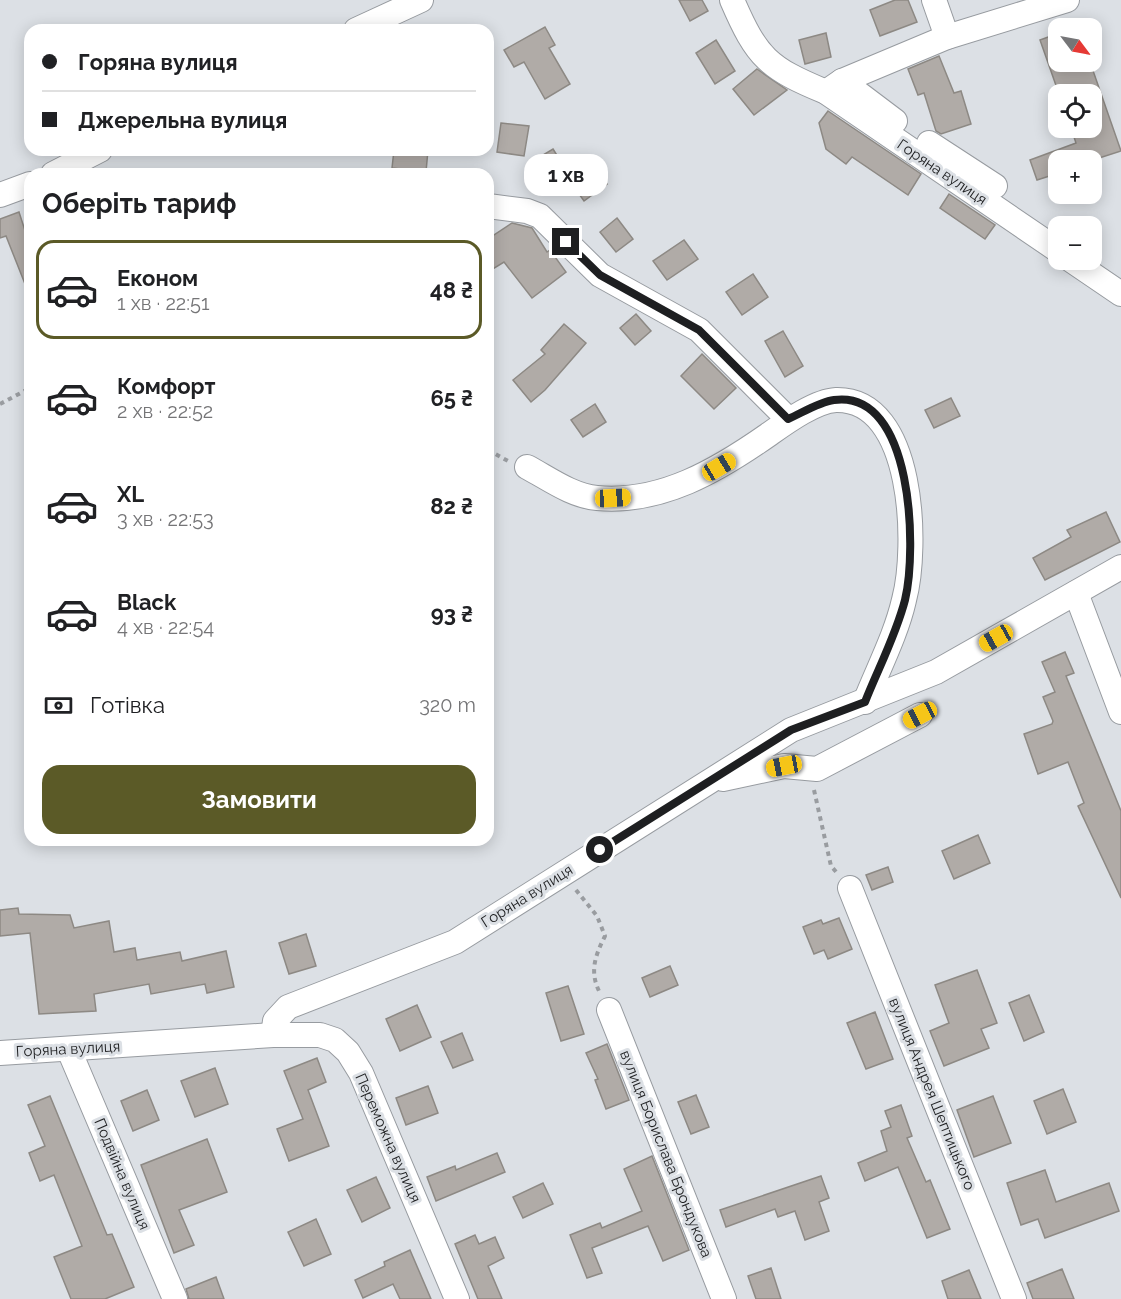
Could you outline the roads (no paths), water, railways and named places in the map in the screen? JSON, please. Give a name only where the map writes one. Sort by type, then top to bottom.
[{"type":"street","points":[[369,24],[421,0]]},
{"type":"street","points":[[732,0],[754,46],[769,64],[789,76],[834,86],[907,129],[995,186]]},
{"type":"street","points":[[934,0],[947,37]]},
{"type":"street","points":[[834,86],[947,37],[1067,0]]},
{"type":"street","name":"Горяна вулиця","points":[[834,86],[1048,243]]},
{"type":"street","points":[[65,168],[88,156]]},
{"type":"street","points":[[0,195],[24,186]]},
{"type":"street","points":[[494,207],[527,211],[540,216],[600,275],[699,330],[788,419]]},
{"type":"street","points":[[1086,270],[1121,294]]},
{"type":"street","points":[[527,467],[573,492],[596,498],[630,497],[699,479],[739,455],[788,419],[835,400],[856,402],[876,415],[902,460],[911,530],[911,569],[904,602],[865,702]]},
{"type":"street","name":"Горяна вулиця","points":[[0,1053],[273,1035],[275,1021],[288,1007],[455,942],[791,730],[936,672],[1121,567]]},
{"type":"street","points":[[1076,593],[1121,712]]},
{"type":"street","points":[[711,781],[784,766],[817,769],[920,715]]},
{"type":"street","name":"вулиця Андрея Шептицького","points":[[850,888],[1014,1299]]},
{"type":"street","name":"вулиця Борислава Брондукова","points":[[609,1010],[724,1299]]},
{"type":"street","name":"Переможна вулиця","points":[[273,1035],[320,1035],[335,1040],[348,1052],[374,1102],[457,1299]]},
{"type":"street","name":"Подвійна вулиця","points":[[69,1050],[175,1299]]}]
